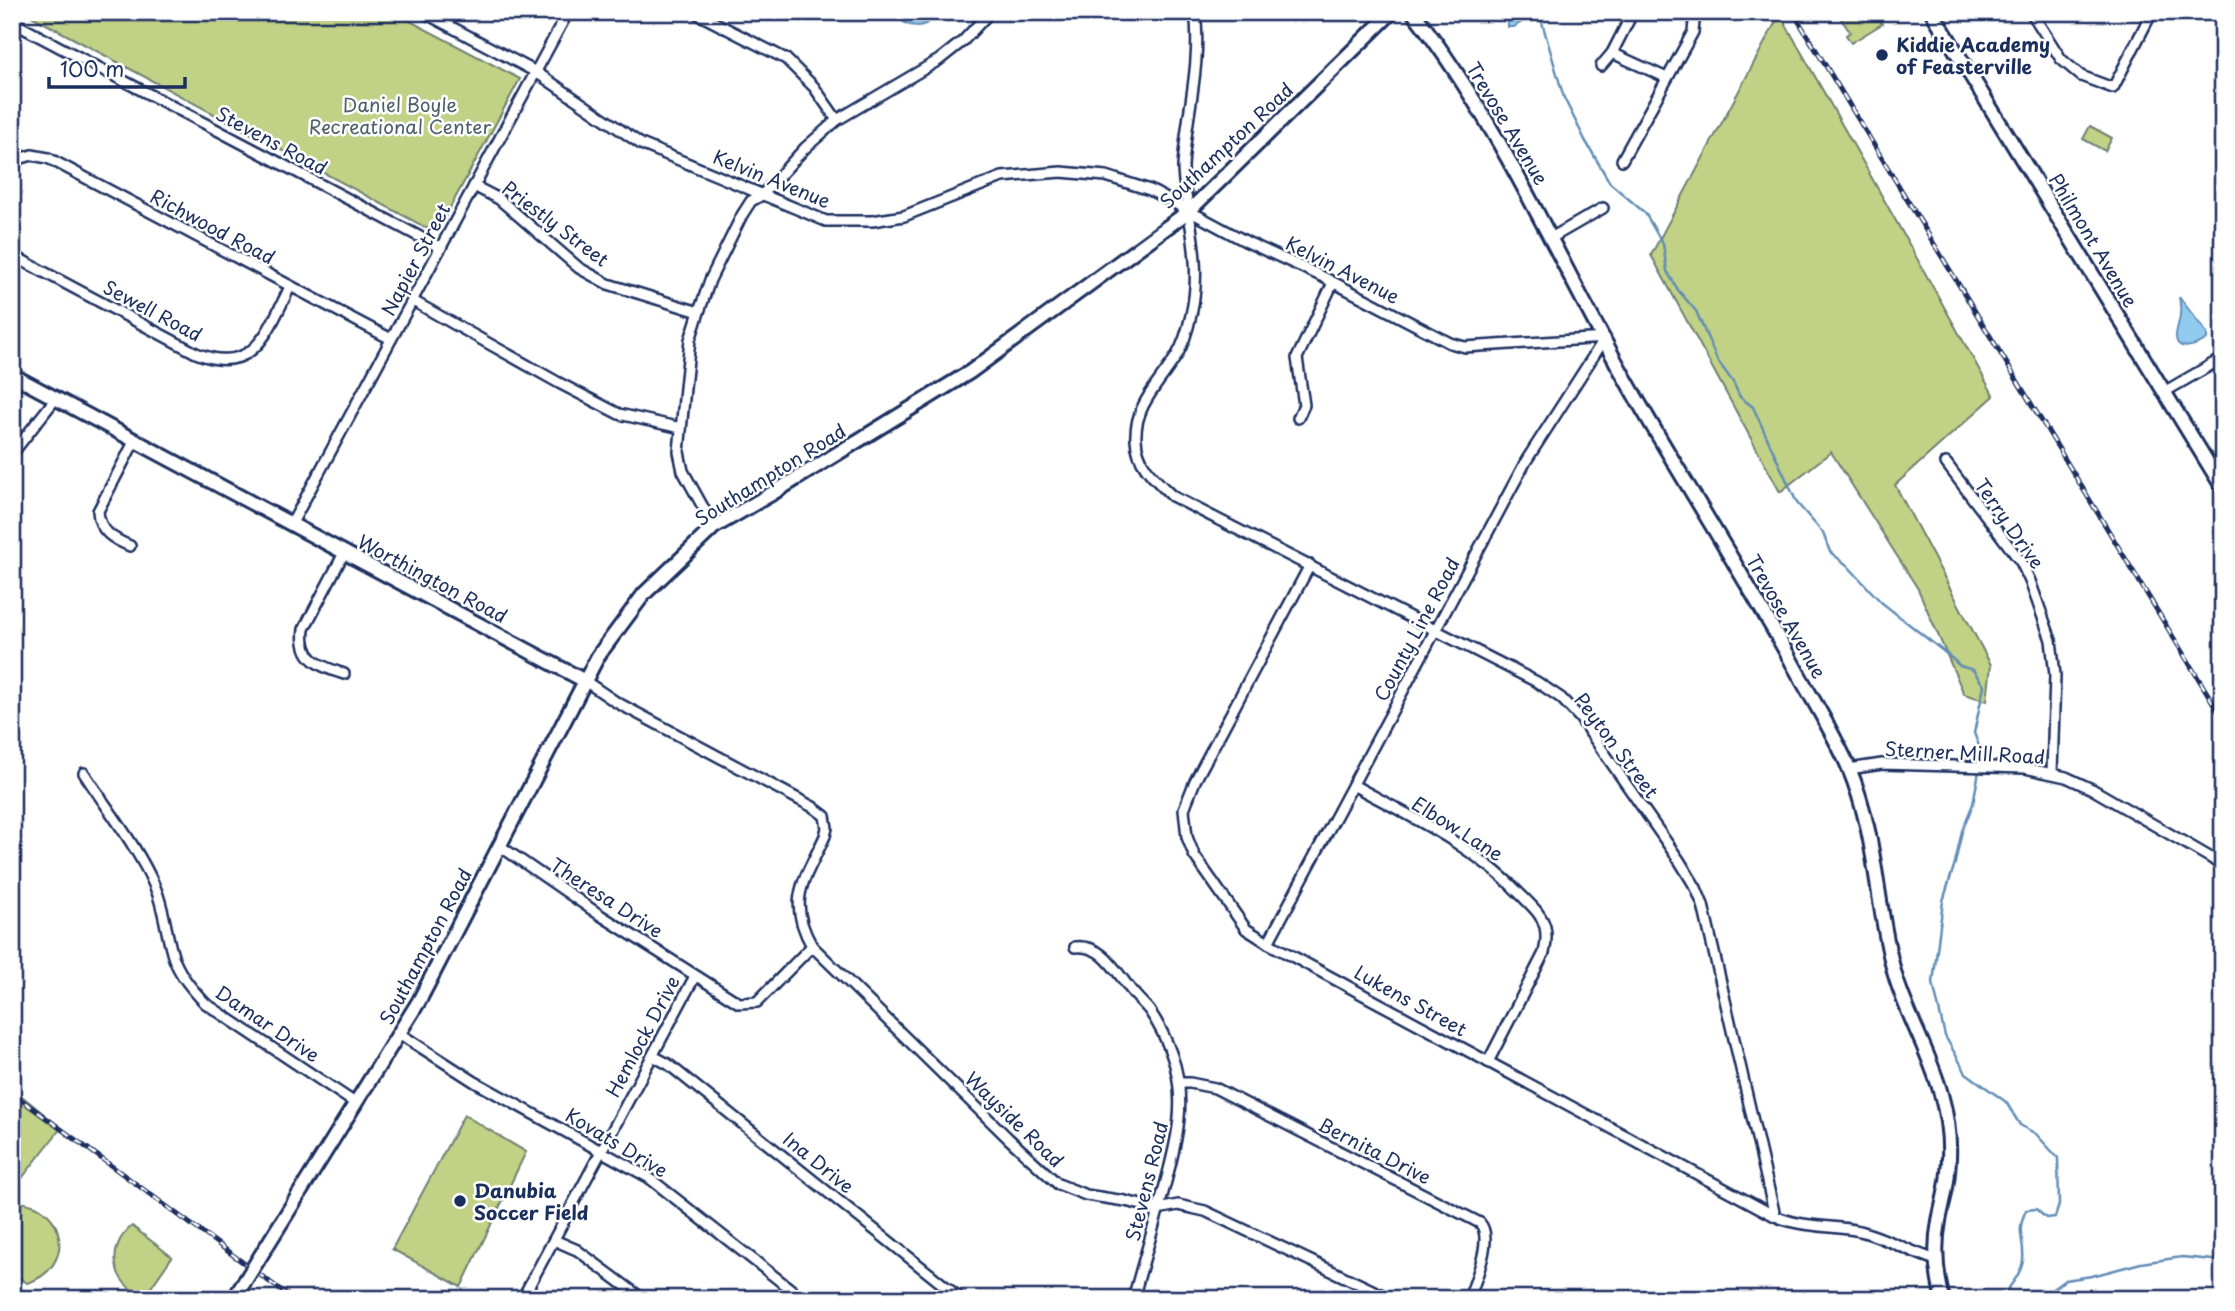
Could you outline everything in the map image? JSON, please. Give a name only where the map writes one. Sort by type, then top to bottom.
[{"type":"street","name":"Kelvin Avenue","points":[[423,12],[536,72],[641,144],[827,221],[872,221],[904,216],[1002,177],[1060,172],[1106,176],[1150,190],[1247,242],[1433,334],[1465,347],[1605,338]]},
{"type":"street","name":"Napier Street","points":[[292,523],[568,12]]},
{"type":"street","points":[[694,12],[786,59],[814,88],[837,120]]},
{"type":"street","points":[[714,527],[683,471],[680,452],[681,428],[690,340],[710,280],[742,215],[751,201],[762,195],[805,148],[837,120],[939,60],[963,41],[990,12]]},
{"type":"street","points":[[1189,211],[1184,191],[1183,169],[1197,55],[1195,12]]},
{"type":"street","name":"Southampton Road","points":[[237,1294],[400,1034],[429,984],[598,656],[644,594],[714,527],[970,372],[1189,211],[1392,12]]},
{"type":"street","name":"Trevose Avenue","points":[[1413,12],[1477,104],[1631,388],[1782,644],[1849,769],[1867,822],[1895,975],[1935,1073],[1946,1112],[1949,1171],[1937,1233],[1936,1259],[1943,1299]]},
{"type":"street","points":[[1601,66],[1612,53],[1633,12]]},
{"type":"street","points":[[1622,160],[1693,32],[1695,12]]},
{"type":"street","name":"Philmont Avenue","points":[[1931,12],[2223,488]]},
{"type":"street","points":[[2031,12],[2061,59],[2081,75],[2113,88],[2152,12]]},
{"type":"street","name":"Stevens Road","points":[[12,22],[441,248]]},
{"type":"street","points":[[1612,53],[1667,78]]},
{"type":"street","name":"Richwood Road","points":[[14,160],[32,155],[48,158],[391,339]]},
{"type":"street","name":"Priestly Street","points":[[474,186],[499,199],[579,268],[608,284],[699,312]]},
{"type":"street","points":[[1551,237],[1603,208]]},
{"type":"street","name":"Peyton Street","points":[[1189,211],[1197,270],[1192,314],[1178,353],[1141,406],[1136,422],[1136,435],[1137,453],[1142,465],[1172,496],[1537,682],[1567,704],[1596,741],[1692,880],[1707,920],[1775,1216]]},
{"type":"street","name":"Sewell Road","points":[[12,255],[214,360],[235,359],[254,349],[267,333],[290,287]]},
{"type":"street","points":[[1298,418],[1304,405],[1304,391],[1297,358],[1333,283]]},
{"type":"street","points":[[413,301],[619,414],[681,428]]},
{"type":"street","name":"County Line Road","points":[[1268,943],[1526,461],[1605,338]]},
{"type":"street","points":[[2164,392],[2223,358]]},
{"type":"street","name":"Worthington Road","points":[[12,375],[585,681],[616,702],[813,807],[825,816],[826,826],[801,885],[799,897],[802,923],[812,946]]},
{"type":"street","points":[[12,454],[55,398]]},
{"type":"street","points":[[130,546],[104,531],[98,520],[98,511],[135,440]]},
{"type":"street","name":"Terry Drive","points":[[1946,463],[2021,562],[2052,640],[2052,773]]},
{"type":"street","points":[[344,553],[304,629],[302,639],[309,656],[316,662],[344,674]]},
{"type":"street","name":"Lukens Street","points":[[1310,565],[1195,780],[1184,809],[1187,837],[1194,855],[1246,929],[1775,1216],[1798,1224],[1861,1232],[1936,1259]]},
{"type":"street","name":"Sterner Mill Road","points":[[1849,769],[1882,764],[2025,768],[2052,773],[2092,789],[2223,867]]},
{"type":"street","name":"Damar Drive","points":[[84,773],[155,886],[174,959],[192,988],[205,1003],[355,1103]]},
{"type":"street","name":"Elbow Lane","points":[[1353,785],[1480,858],[1517,890],[1542,919],[1546,936],[1544,953],[1488,1062]]},
{"type":"street","name":"Theresa Drive","points":[[500,846],[597,913],[739,1003],[757,1002],[812,946]]},
{"type":"street","name":"Wayside Road","points":[[812,946],[1058,1184],[1086,1195],[1158,1209],[1178,1205],[1205,1211],[1391,1299]]},
{"type":"street","name":"Stevens Road","points":[[1075,947],[1090,947],[1105,957],[1149,1010],[1171,1052],[1180,1083],[1180,1115],[1175,1145],[1133,1299]]},
{"type":"street","name":"Hemlock Drive","points":[[522,1299],[695,976]]},
{"type":"street","name":"Kovats Drive","points":[[400,1034],[475,1082],[648,1177],[803,1299]]},
{"type":"street","name":"Ina Drive","points":[[653,1056],[668,1064],[961,1299]]},
{"type":"street","name":"Bernita Drive","points":[[1180,1083],[1214,1088],[1480,1223],[1486,1233],[1486,1243],[1469,1299]]},
{"type":"street","points":[[554,1240],[577,1250],[643,1299]]},
{"type":"green space","name":"Daniel Boyle Recreational Center","points":[[24,12],[393,12],[520,79],[439,228],[432,231]]},
{"type":"green space","points":[[1853,12],[1875,12],[1882,24],[1851,43],[1846,35],[1850,32],[1841,19]]},
{"type":"green space","points":[[1780,14],[1994,396],[1895,485],[1991,665],[1987,701],[1964,694],[1918,589],[1831,452],[1780,492],[1651,255]]},
{"type":"green space","points":[[2090,126],[2112,138],[2105,151],[2083,139]]},
{"type":"green space","points":[[12,1088],[61,1128],[12,1191]]},
{"type":"green space","name":"Danubia Soccer Field","points":[[464,1115],[526,1152],[461,1287],[392,1249]]},
{"type":"green space","points":[[18,1202],[35,1206],[47,1214],[55,1225],[59,1238],[53,1265],[42,1276],[27,1283],[12,1272],[12,1209]]},
{"type":"green space","points":[[132,1226],[172,1257],[145,1296],[125,1284],[116,1265],[118,1244]]},
{"type":"water","points":[[895,12],[937,12],[928,23],[916,26],[904,22]]},
{"type":"water","points":[[1518,12],[1526,14],[1525,20],[1514,27],[1508,27],[1508,18]]},
{"type":"water","points":[[2179,297],[2207,333],[2207,339],[2188,346],[2177,342]]},
{"type":"waterway","points":[[1539,12],[1564,98],[1585,140],[1610,183],[1645,213],[1663,244],[1667,271],[1678,290],[1696,311],[1717,360],[1740,397],[1753,407],[1797,503],[1823,533],[1830,552],[1847,565],[1881,602],[1960,666],[1973,670],[1984,686],[1974,733],[1981,751],[1980,764]]},
{"type":"waterway","points":[[1979,771],[1973,804],[1962,831],[1943,901],[1933,983],[1945,1036],[1966,1073],[2006,1102],[2020,1125],[2036,1134],[2058,1158],[2059,1205],[2055,1217],[2046,1218],[2036,1209],[2026,1210],[2021,1231],[2022,1265],[2000,1299]]},
{"type":"waterway","points":[[2044,1299],[2047,1293],[2065,1280],[2141,1263],[2182,1257],[2223,1261]]},
{"type":"railway","points":[[1793,12],[2223,719]]},
{"type":"railway","points":[[12,1093],[293,1299]]},
{"type":"place","name":"Kiddie Academy of Feasterville","points":[[1882,55]]},
{"type":"place","name":"Danubia Soccer Field","points":[[460,1201]]}]
